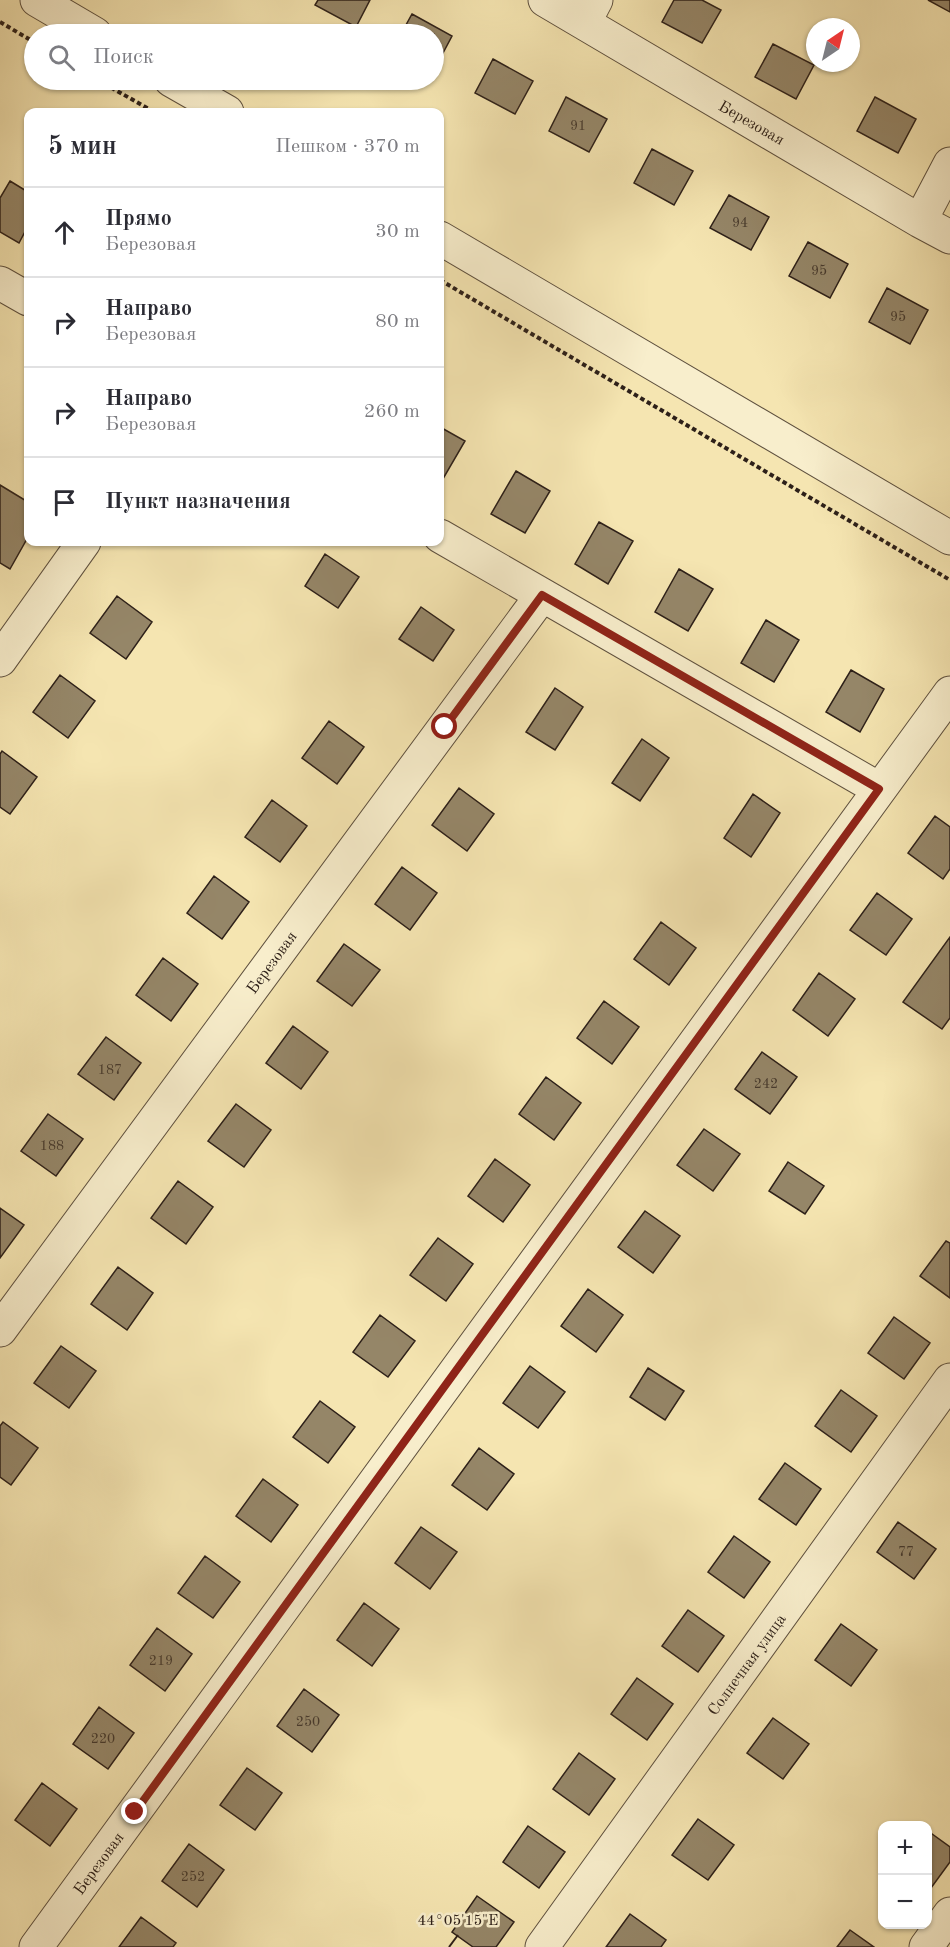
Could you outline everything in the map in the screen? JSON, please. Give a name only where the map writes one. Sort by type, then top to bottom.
[{"type":"street","points":[[37,0],[78,24]]},
{"type":"street","name":"Березовая","points":[[545,0],[590,11],[920,221],[950,237]]},
{"type":"street","points":[[188,90],[220,108]]},
{"type":"street","points":[[920,221],[950,164]]},
{"type":"street","points":[[444,240],[950,538]]},
{"type":"street","points":[[0,283],[24,297]]},
{"type":"street","points":[[444,538],[879,789]]},
{"type":"street","points":[[0,660],[81,546]]},
{"type":"street","name":"Березовая","points":[[0,1330],[542,595]]},
{"type":"street","name":"Березовая","points":[[36,1947],[950,693]]},
{"type":"street","name":"Солнечная улица","points":[[542,1947],[950,1380]]},
{"type":"street","points":[[926,1947],[950,1914]]},
{"type":"path","points":[[0,22],[24,36]]},
{"type":"path","points":[[116,90],[147,108]]},
{"type":"path","points":[[444,282],[950,580]]},
{"type":"building","points":[[318,0],[370,0],[358,24],[350,24],[315,5]]},
{"type":"building","points":[[674,0],[702,0],[721,10],[702,43],[662,22]]},
{"type":"building","points":[[928,0],[950,0],[950,12]]},
{"type":"building","points":[[412,14],[430,24],[406,24]]},
{"type":"building","points":[[444,32],[452,36],[444,51]]},
{"type":"building","points":[[773,44],[806,61],[806,72],[810,72],[796,99],[755,77]]},
{"type":"building","points":[[493,59],[533,81],[515,114],[475,93]]},
{"type":"building","points":[[566,97],[607,119],[589,152],[549,131]]},
{"type":"building","points":[[875,97],[916,119],[898,153],[857,131]]},
{"type":"building","points":[[652,149],[693,171],[674,205],[634,183]]},
{"type":"building","points":[[10,181],[24,190],[24,234],[19,243],[0,232],[0,198]]},
{"type":"building","points":[[729,195],[769,217],[751,250],[710,228]]},
{"type":"building","points":[[808,242],[848,264],[830,298],[789,276]]},
{"type":"building","points":[[887,288],[928,310],[910,344],[869,322]]},
{"type":"building","points":[[444,429],[465,441],[444,477]]},
{"type":"building","points":[[516,471],[550,491],[525,533],[491,514]]},
{"type":"building","points":[[0,485],[24,500],[24,544],[10,569],[0,563]]},
{"type":"building","points":[[599,522],[633,541],[608,584],[575,564]]},
{"type":"building","points":[[325,554],[359,577],[338,608],[305,586]]},
{"type":"building","points":[[679,569],[713,589],[688,631],[655,612]]},
{"type":"building","points":[[117,596],[152,622],[126,659],[90,633]]},
{"type":"building","points":[[421,607],[454,630],[433,661],[399,639]]},
{"type":"building","points":[[766,620],[799,640],[774,682],[741,663]]},
{"type":"building","points":[[851,670],[884,689],[860,732],[826,712]]},
{"type":"building","points":[[60,675],[95,701],[68,738],[33,712]]},
{"type":"building","points":[[555,688],[583,707],[555,750],[526,732]]},
{"type":"building","points":[[329,721],[364,747],[337,784],[302,758]]},
{"type":"building","points":[[642,739],[669,758],[640,801],[612,783]]},
{"type":"building","points":[[2,751],[37,777],[10,814],[0,807],[0,754]]},
{"type":"building","points":[[459,788],[494,814],[467,851],[432,825]]},
{"type":"building","points":[[753,794],[780,813],[751,857],[724,838]]},
{"type":"building","points":[[272,800],[307,826],[280,862],[245,837]]},
{"type":"building","points":[[935,816],[950,827],[950,869],[943,879],[908,853]]},
{"type":"building","points":[[402,867],[437,893],[410,930],[375,904]]},
{"type":"building","points":[[214,876],[249,902],[222,939],[187,913]]},
{"type":"building","points":[[877,893],[912,919],[886,955],[850,930]]},
{"type":"building","points":[[661,922],[696,948],[669,985],[634,959]]},
{"type":"building","points":[[950,937],[950,1018],[942,1029],[903,1002]]},
{"type":"building","points":[[344,944],[380,970],[352,1006],[317,981]]},
{"type":"building","points":[[163,958],[198,984],[171,1021],[136,995]]},
{"type":"building","points":[[819,973],[855,999],[828,1036],[793,1010]]},
{"type":"building","points":[[604,1001],[639,1027],[612,1064],[577,1038]]},
{"type":"building","points":[[293,1026],[328,1052],[301,1089],[266,1063]]},
{"type":"building","points":[[106,1037],[141,1063],[114,1100],[78,1074]]},
{"type":"building","points":[[762,1052],[797,1077],[770,1114],[735,1089]]},
{"type":"building","points":[[546,1077],[581,1103],[554,1140],[519,1114]]},
{"type":"building","points":[[236,1104],[271,1130],[244,1167],[208,1141]]},
{"type":"building","points":[[48,1114],[83,1139],[56,1176],[21,1151]]},
{"type":"building","points":[[704,1129],[740,1154],[713,1191],[677,1165]]},
{"type":"building","points":[[495,1159],[530,1185],[503,1222],[468,1196]]},
{"type":"building","points":[[788,1162],[824,1186],[805,1214],[769,1191]]},
{"type":"building","points":[[178,1181],[213,1207],[186,1244],[151,1218]]},
{"type":"building","points":[[0,1208],[24,1225],[0,1258]]},
{"type":"building","points":[[645,1211],[680,1236],[653,1273],[618,1247]]},
{"type":"building","points":[[438,1238],[473,1264],[446,1301],[410,1275]]},
{"type":"building","points":[[946,1241],[950,1243],[950,1298],[920,1276]]},
{"type":"building","points":[[118,1267],[153,1293],[127,1330],[91,1304]]},
{"type":"building","points":[[588,1289],[623,1315],[596,1352],[561,1326]]},
{"type":"building","points":[[380,1315],[415,1341],[388,1377],[353,1352]]},
{"type":"building","points":[[894,1317],[930,1343],[904,1379],[868,1353]]},
{"type":"building","points":[[61,1346],[96,1371],[69,1408],[34,1383]]},
{"type":"building","points":[[530,1366],[565,1392],[538,1428],[503,1403]]},
{"type":"building","points":[[648,1368],[684,1391],[665,1420],[630,1397]]},
{"type":"building","points":[[841,1390],[877,1416],[851,1452],[815,1426]]},
{"type":"building","points":[[320,1401],[355,1427],[328,1463],[293,1437]]},
{"type":"building","points":[[3,1422],[38,1448],[11,1485],[0,1477],[0,1426]]},
{"type":"building","points":[[479,1448],[514,1474],[487,1510],[452,1485]]},
{"type":"building","points":[[785,1463],[821,1489],[796,1525],[759,1499]]},
{"type":"building","points":[[263,1479],[298,1505],[271,1542],[236,1516]]},
{"type":"building","points":[[898,1522],[936,1549],[914,1579],[877,1552]]},
{"type":"building","points":[[421,1527],[457,1552],[430,1589],[395,1563]]},
{"type":"building","points":[[734,1536],[770,1562],[744,1598],[708,1572]]},
{"type":"building","points":[[205,1556],[240,1582],[213,1618],[178,1593]]},
{"type":"building","points":[[364,1603],[399,1629],[372,1666],[337,1640]]},
{"type":"building","points":[[688,1610],[724,1636],[698,1672],[662,1646]]},
{"type":"building","points":[[841,1624],[877,1650],[851,1686],[815,1660]]},
{"type":"building","points":[[157,1628],[192,1654],[165,1691],[130,1665]]},
{"type":"building","points":[[637,1678],[673,1704],[647,1740],[611,1714]]},
{"type":"building","points":[[304,1689],[339,1715],[312,1752],[277,1726]]},
{"type":"building","points":[[99,1707],[134,1733],[108,1769],[73,1744]]},
{"type":"building","points":[[773,1718],[809,1744],[783,1779],[747,1753]]},
{"type":"building","points":[[579,1753],[615,1779],[589,1815],[553,1789]]},
{"type":"building","points":[[247,1768],[282,1793],[255,1830],[220,1805]]},
{"type":"building","points":[[42,1783],[77,1809],[50,1846],[15,1820]]},
{"type":"building","points":[[698,1819],[734,1845],[708,1880],[672,1855]]},
{"type":"building","points":[[528,1826],[565,1852],[539,1888],[503,1862]]},
{"type":"building","points":[[932,1834],[950,1847],[950,1862],[932,1887]]},
{"type":"building","points":[[189,1844],[224,1870],[197,1907],[162,1881]]},
{"type":"building","points":[[477,1896],[514,1922],[496,1947],[473,1947],[452,1932]]},
{"type":"building","points":[[630,1914],[666,1940],[661,1947],[606,1947]]},
{"type":"building","points":[[141,1917],[176,1943],[173,1947],[119,1947]]},
{"type":"building","points":[[850,1930],[874,1947],[837,1947]]},
{"type":"route","points":[[135,1812],[879,789],[542,595],[445,727]]}]
